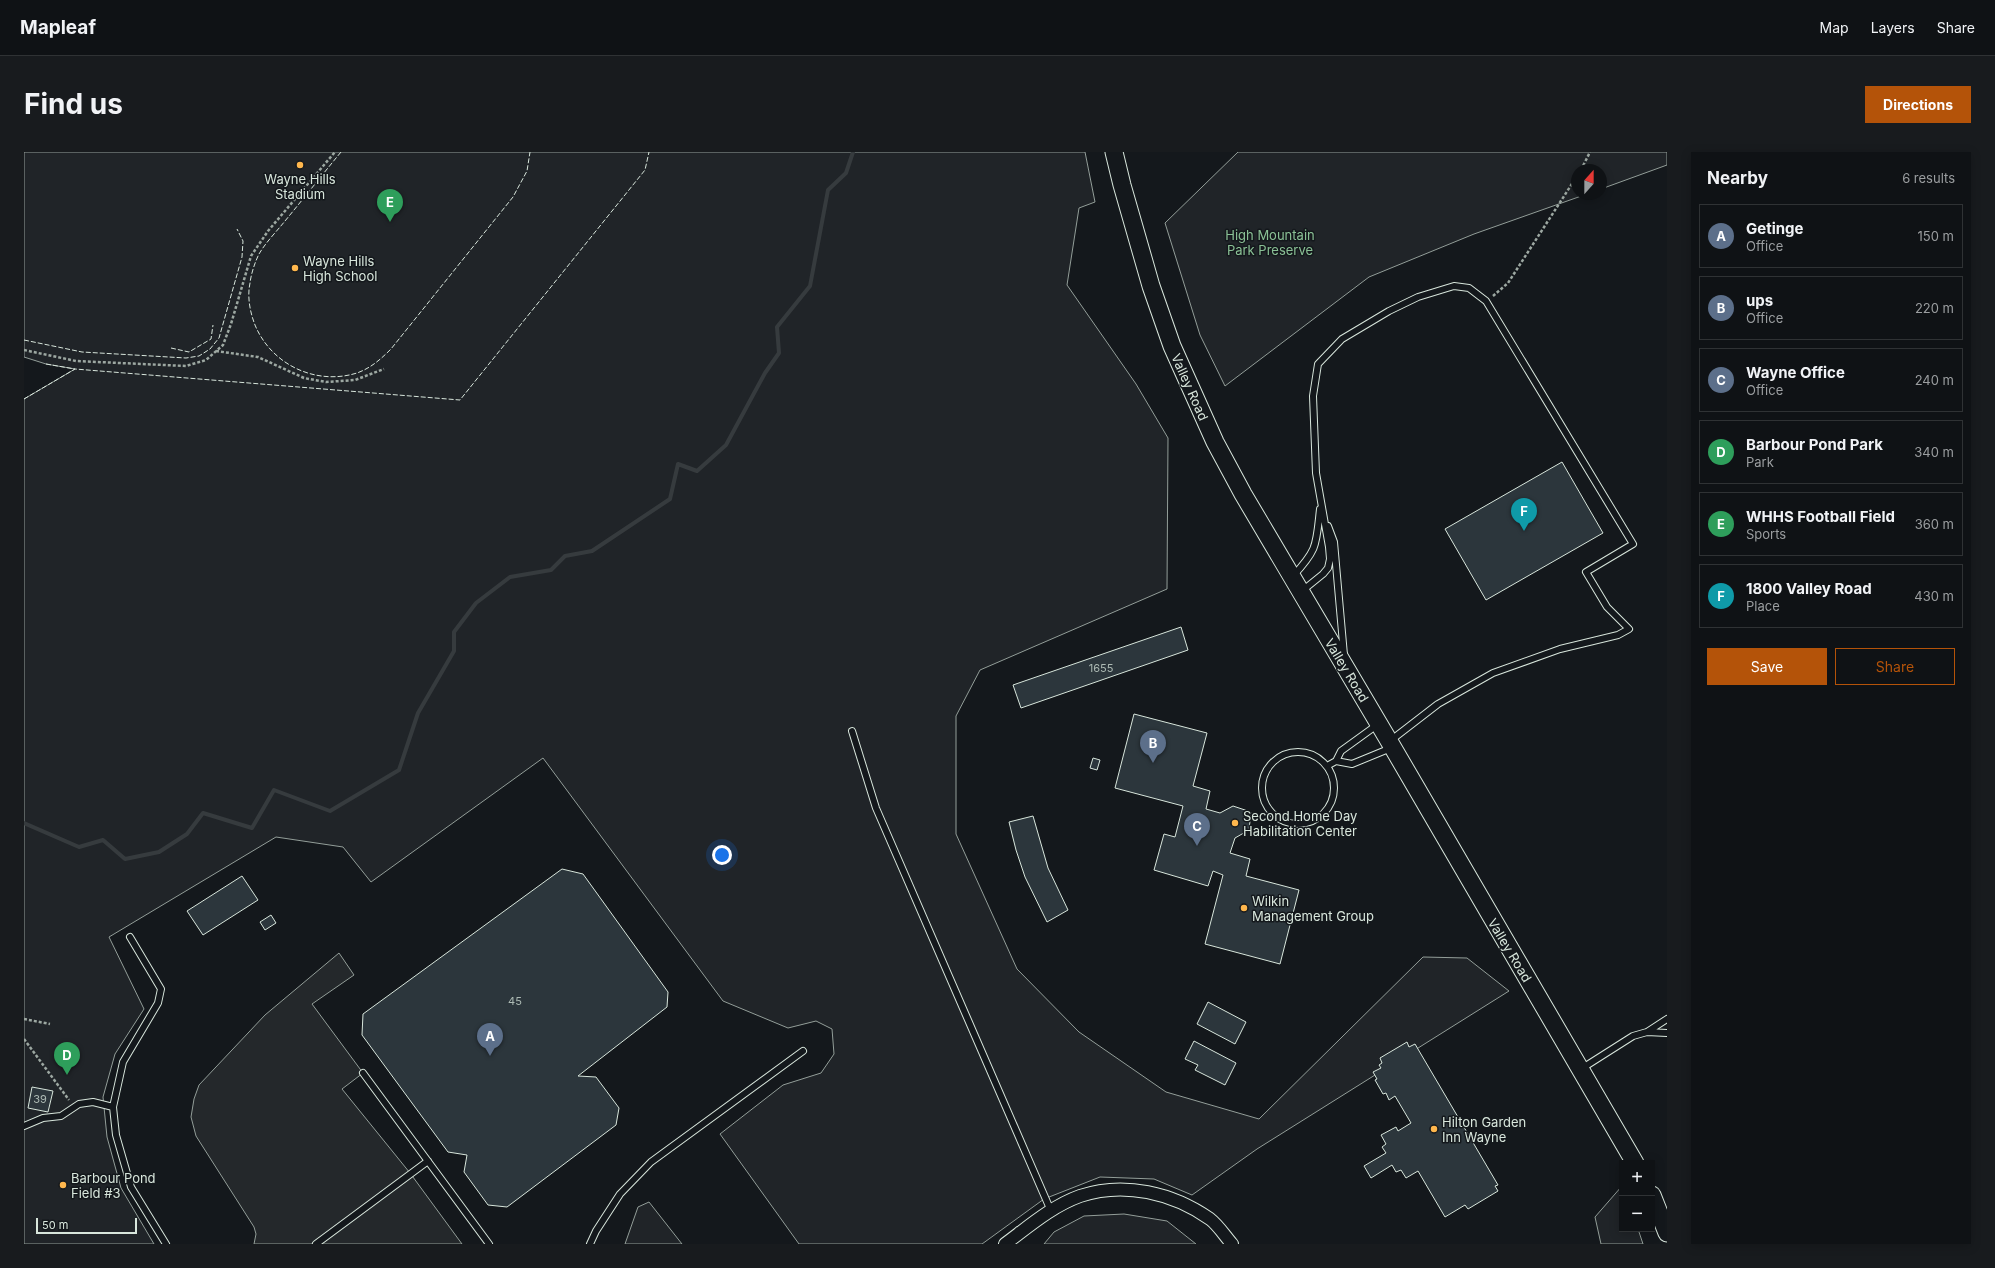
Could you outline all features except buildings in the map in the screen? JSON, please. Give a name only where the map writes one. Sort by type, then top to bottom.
[{"type":"main road","name":"Valley Road","points":[[1114,152],[1151,286],[1172,346],[1191,392],[1215,442],[1243,494],[1581,1068],[1633,1160]]},
{"type":"main road","points":[[1652,1196],[1667,1233]]},
{"type":"street","points":[[1005,1244],[1051,1211],[1080,1196],[1109,1190],[1138,1190],[1167,1197],[1189,1206],[1211,1220],[1232,1244]]},
{"type":"lane","points":[[1297,584],[1322,574],[1328,568],[1330,559],[1316,473],[1313,396],[1318,364],[1342,339],[1389,311],[1418,298],[1454,286],[1469,288],[1486,301],[1633,544],[1586,572],[1607,607],[1629,629],[1618,635],[1560,649],[1492,673],[1438,704],[1391,744],[1352,764],[1336,761]]},
{"type":"lane","points":[[1297,584],[1316,546],[1321,504]]},
{"type":"lane","points":[[1321,504],[1334,542],[1344,645],[1344,667]]},
{"type":"lane","points":[[1327,766],[1336,761],[1341,751],[1379,724]]},
{"type":"lane","points":[[852,731],[876,808],[1051,1211]]},
{"type":"lane","points":[[1296,752],[1316,756],[1327,766],[1332,778],[1334,792],[1329,806],[1319,817],[1312,821],[1293,825],[1281,821],[1270,813],[1264,803],[1262,789],[1266,773],[1273,763],[1278,759],[1296,752]]},
{"type":"lane","points":[[130,937],[161,989],[158,1003],[123,1062],[113,1107],[116,1136],[131,1186],[166,1244]]},
{"type":"lane","points":[[1581,1068],[1633,1036],[1647,1032],[1667,1019]]},
{"type":"lane","points":[[1647,1032],[1667,1033]]},
{"type":"lane","points":[[590,1244],[596,1231],[620,1194],[651,1162],[803,1051]]},
{"type":"lane","points":[[363,1073],[489,1244]]},
{"type":"lane","points":[[24,1126],[43,1118],[61,1116],[79,1104],[93,1102],[113,1107]]},
{"type":"lane","points":[[316,1244],[428,1160]]},
{"type":"path","points":[[24,350],[76,361],[186,366],[206,360],[223,346],[251,256],[268,231],[335,152]]},
{"type":"path","points":[[1584,164],[1590,152]]},
{"type":"path","points":[[1486,301],[1508,284],[1571,185]]},
{"type":"path","points":[[216,351],[258,357],[304,378],[326,382],[355,380],[384,369]]},
{"type":"path","points":[[24,1019],[50,1024]]},
{"type":"path","points":[[24,1039],[71,1102]]},
{"type":"green space","points":[[24,152],[1085,152],[1095,202],[1079,208],[1067,285],[1136,384],[1168,438],[1167,589],[980,670],[956,716],[956,834],[1017,969],[1079,1032],[1166,1092],[1259,1119],[1423,957],[1467,958],[1509,991],[1257,1149],[1192,1195],[1154,1179],[1100,1177],[1044,1199],[982,1244],[799,1244],[720,1134],[783,1085],[821,1073],[834,1054],[832,1029],[816,1021],[788,1028],[723,1001],[543,758],[371,882],[343,847],[276,837],[109,937],[144,1009],[115,1054],[103,1097],[107,1137],[121,1188],[154,1244],[24,1244],[24,399],[75,369],[46,364],[24,357]]},
{"type":"green space","name":"High Mountain Park Preserve","points":[[1238,152],[1667,152],[1667,165],[1607,187],[1607,164],[1571,164],[1571,200],[1474,234],[1369,277],[1225,386],[1200,335],[1165,223]]},
{"type":"green space","points":[[1619,1189],[1619,1232],[1639,1232],[1643,1244],[1601,1244],[1595,1217]]},
{"type":"green space","points":[[649,1202],[682,1244],[625,1244],[638,1207]]},
{"type":"green space","points":[[1124,1214],[1167,1221],[1196,1244],[1044,1244],[1054,1232],[1084,1216]]},
{"type":"shaded area","points":[[339,953],[354,975],[312,1004],[363,1073],[342,1089],[410,1173],[462,1244],[254,1244],[256,1234],[254,1227],[196,1136],[191,1117],[194,1099],[199,1085],[265,1015]]},
{"type":"waterway","points":[[24,823],[79,847],[103,840],[125,859],[159,852],[187,834],[203,813],[252,828],[274,790],[330,811],[399,770],[418,713],[454,651],[454,632],[476,603],[510,577],[551,570],[565,556],[592,551],[670,499],[678,464],[697,471],[726,445],[765,373],[779,353],[777,327],[810,286],[828,190],[846,173],[853,152]]},
{"type":"fence","points":[[341,152],[268,241],[253,268],[249,288],[250,304],[255,325],[262,339],[272,351],[283,361],[296,368],[310,374],[326,376],[341,376],[357,373],[367,369],[391,349],[513,197],[527,171],[530,152]]},
{"type":"fence","points":[[24,399],[75,369],[460,400],[645,170],[649,152]]},
{"type":"fence","points":[[24,340],[82,352],[186,358],[199,356],[210,349],[219,338],[242,257],[243,241],[237,229]]},
{"type":"fence","points":[[171,348],[189,352],[211,339],[213,325]]},
{"type":"fence","points":[[46,364],[75,369]]},
{"type":"place","name":"Wayne Hills Stadium","points":[[300,165]]},
{"type":"place","name":"WHHS Football Field","points":[[390,222]]},
{"type":"place","name":"Wayne Hills High School","points":[[295,268]]},
{"type":"place","name":"1800 Valley Road","points":[[1524,531]]},
{"type":"place","name":"ups","points":[[1153,763]]},
{"type":"place","name":"Second Home Day Habilitation Center","points":[[1235,823]]},
{"type":"place","name":"Wayne Office","points":[[1197,846]]},
{"type":"place","name":"Wilkin Management Group","points":[[1244,908]]},
{"type":"place","name":"Getinge","points":[[490,1056]]},
{"type":"place","name":"Barbour Pond Park","points":[[67,1075]]},
{"type":"place","name":"Hilton Garden Inn Wayne","points":[[1434,1129]]},
{"type":"place","name":"Barbour Pond Field #3","points":[[63,1185]]}]
